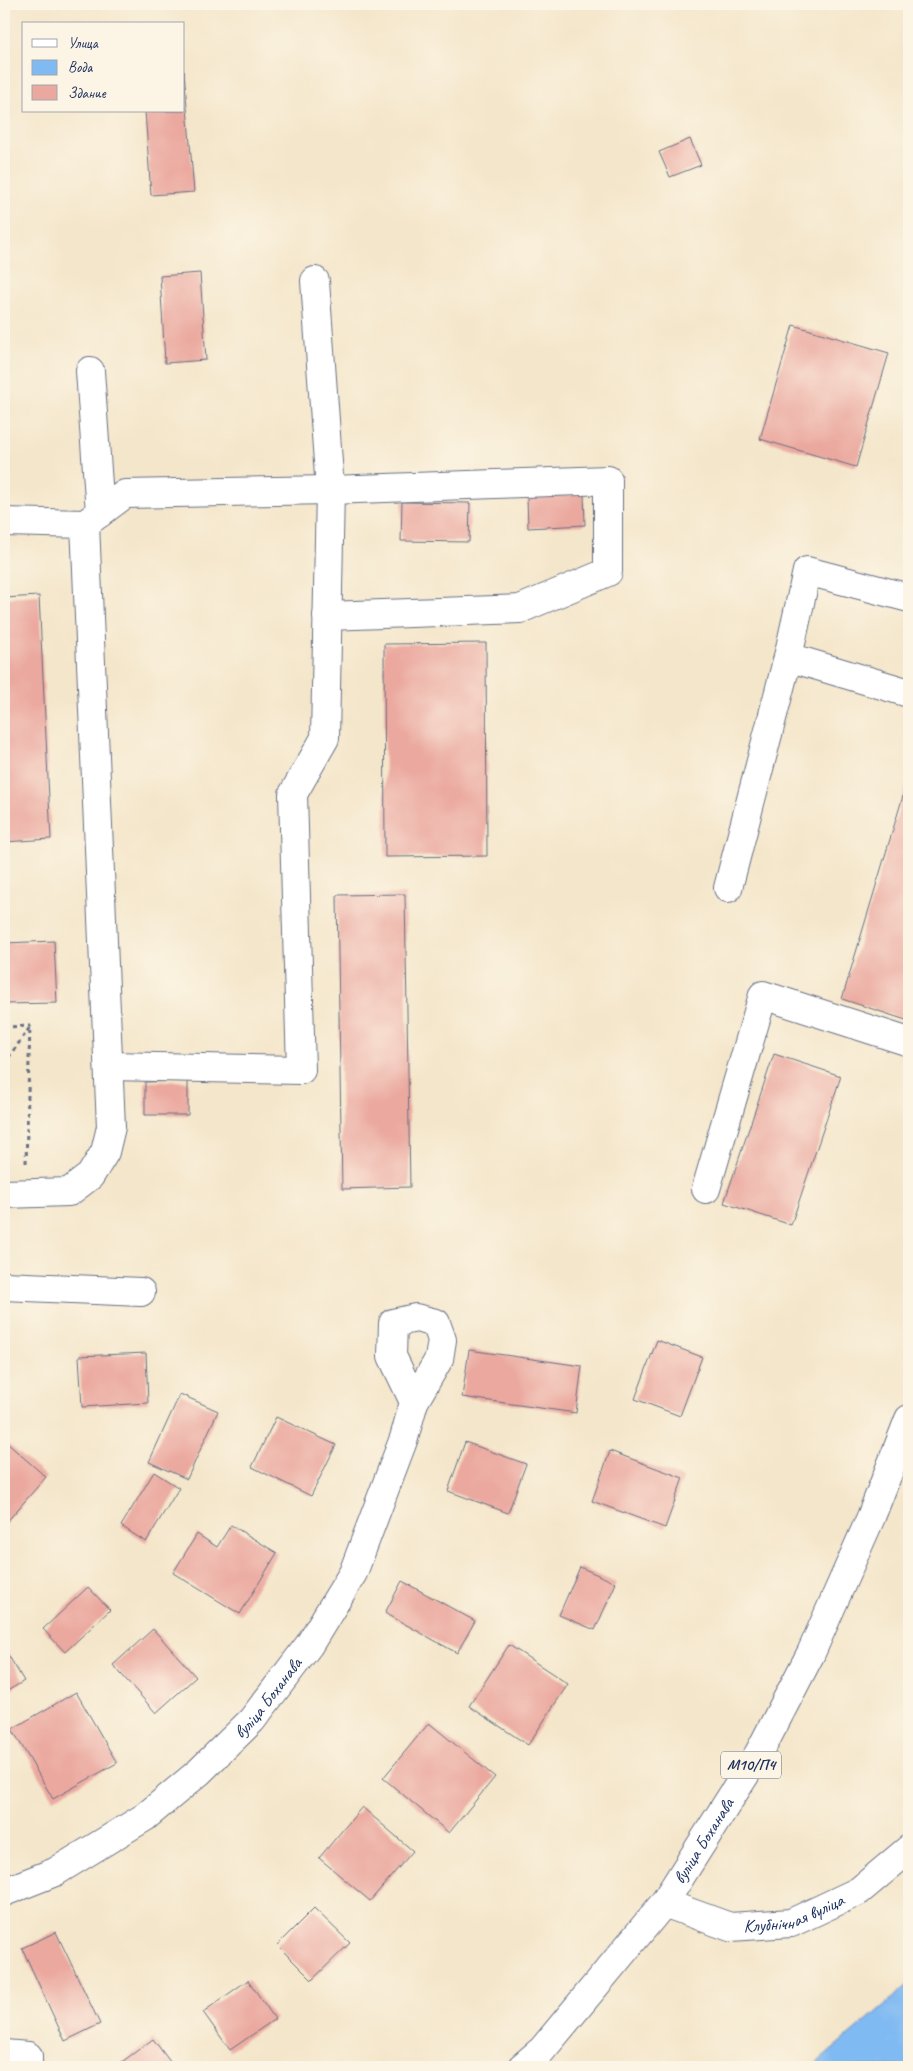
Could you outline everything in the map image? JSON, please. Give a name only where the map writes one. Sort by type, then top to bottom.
[{"type":"street","points":[[110,1066],[301,1070],[293,794],[325,738],[330,490],[316,281]]},
{"type":"street","points":[[4,1194],[69,1192],[90,1176],[105,1152],[112,1127],[90,371]]},
{"type":"street","points":[[4,522],[93,518],[126,494],[330,490],[608,480],[608,572],[520,609],[327,616]]},
{"type":"street","points":[[728,888],[788,657],[807,571],[909,598]]},
{"type":"street","points":[[788,657],[909,693]]},
{"type":"street","points":[[706,1189],[763,995],[909,1042]]},
{"type":"street","points":[[4,1286],[141,1292]]},
{"type":"street","name":"вуліца Боханава","points":[[4,1892],[55,1872],[145,1817],[200,1772],[252,1720],[310,1645],[352,1573],[404,1438],[414,1402]]},
{"type":"street","name":"вуліца Боханава","points":[[522,2067],[542,2050],[664,1903],[759,1753],[811,1653],[871,1517],[909,1419]]},
{"type":"street","name":"Клубнічная вуліца","points":[[664,1903],[730,1927],[791,1923],[859,1891],[909,1849]]},
{"type":"street","points":[[4,2054],[28,2056],[28,2067]]},
{"type":"path","points":[[4,1027],[30,1026]]},
{"type":"path","points":[[4,1064],[30,1026]]},
{"type":"path","points":[[26,1167],[30,1026]]},
{"type":"water","points":[[909,1984],[909,2067],[812,2067]]},
{"type":"building","points":[[185,83],[194,192],[151,195],[145,112],[185,112]]},
{"type":"building","points":[[690,139],[701,165],[670,177],[659,152]]},
{"type":"building","points":[[200,273],[206,360],[165,363],[160,276]]},
{"type":"building","points":[[793,325],[889,353],[856,467],[760,439]]},
{"type":"building","points":[[584,494],[585,525],[528,528],[527,497]]},
{"type":"building","points":[[402,502],[470,503],[469,542],[401,541]]},
{"type":"building","points":[[39,596],[51,839],[4,842],[4,598]]},
{"type":"building","points":[[486,643],[487,856],[385,857],[384,644]]},
{"type":"building","points":[[909,776],[909,1021],[842,999]]},
{"type":"building","points":[[405,894],[410,1187],[342,1189],[337,895]]},
{"type":"building","points":[[54,941],[57,1003],[4,1004],[4,943]]},
{"type":"building","points":[[774,1054],[841,1076],[791,1225],[724,1203]]},
{"type":"building","points":[[188,1081],[188,1115],[145,1115],[145,1082]]},
{"type":"building","points":[[657,1340],[702,1357],[680,1416],[635,1399]]},
{"type":"building","points":[[469,1350],[582,1366],[576,1413],[462,1397]]},
{"type":"building","points":[[146,1353],[148,1403],[82,1407],[79,1356]]},
{"type":"building","points":[[180,1394],[218,1411],[187,1479],[149,1462]]},
{"type":"building","points":[[276,1417],[336,1445],[311,1496],[252,1467]]},
{"type":"building","points":[[465,1442],[526,1464],[508,1513],[448,1491]]},
{"type":"building","points":[[7,1443],[46,1477],[4,1525],[4,1447]]},
{"type":"building","points":[[610,1451],[683,1478],[665,1528],[592,1501]]},
{"type":"building","points":[[154,1472],[179,1488],[146,1542],[121,1526]]},
{"type":"building","points":[[231,1525],[277,1553],[240,1614],[173,1573],[197,1534],[217,1547]]},
{"type":"building","points":[[580,1567],[616,1583],[595,1630],[559,1615]]},
{"type":"building","points":[[402,1581],[475,1621],[457,1653],[385,1613]]},
{"type":"building","points":[[88,1587],[110,1610],[65,1652],[43,1629]]},
{"type":"building","points":[[153,1629],[196,1677],[156,1713],[113,1665]]},
{"type":"building","points":[[509,1645],[568,1684],[528,1745],[469,1706]]},
{"type":"building","points":[[4,1648],[24,1681],[4,1693]]},
{"type":"building","points":[[76,1692],[117,1763],[53,1799],[12,1729]]},
{"type":"building","points":[[429,1723],[495,1777],[449,1833],[383,1778]]},
{"type":"building","points":[[362,1807],[413,1851],[370,1901],[319,1858]]},
{"type":"building","points":[[314,1908],[350,1943],[312,1980],[277,1945]]},
{"type":"building","points":[[56,1932],[100,2024],[65,2041],[22,1948]]},
{"type":"building","points":[[248,1980],[275,2019],[230,2050],[203,2012]]},
{"type":"building","points":[[153,2039],[174,2067],[115,2067]]}]
